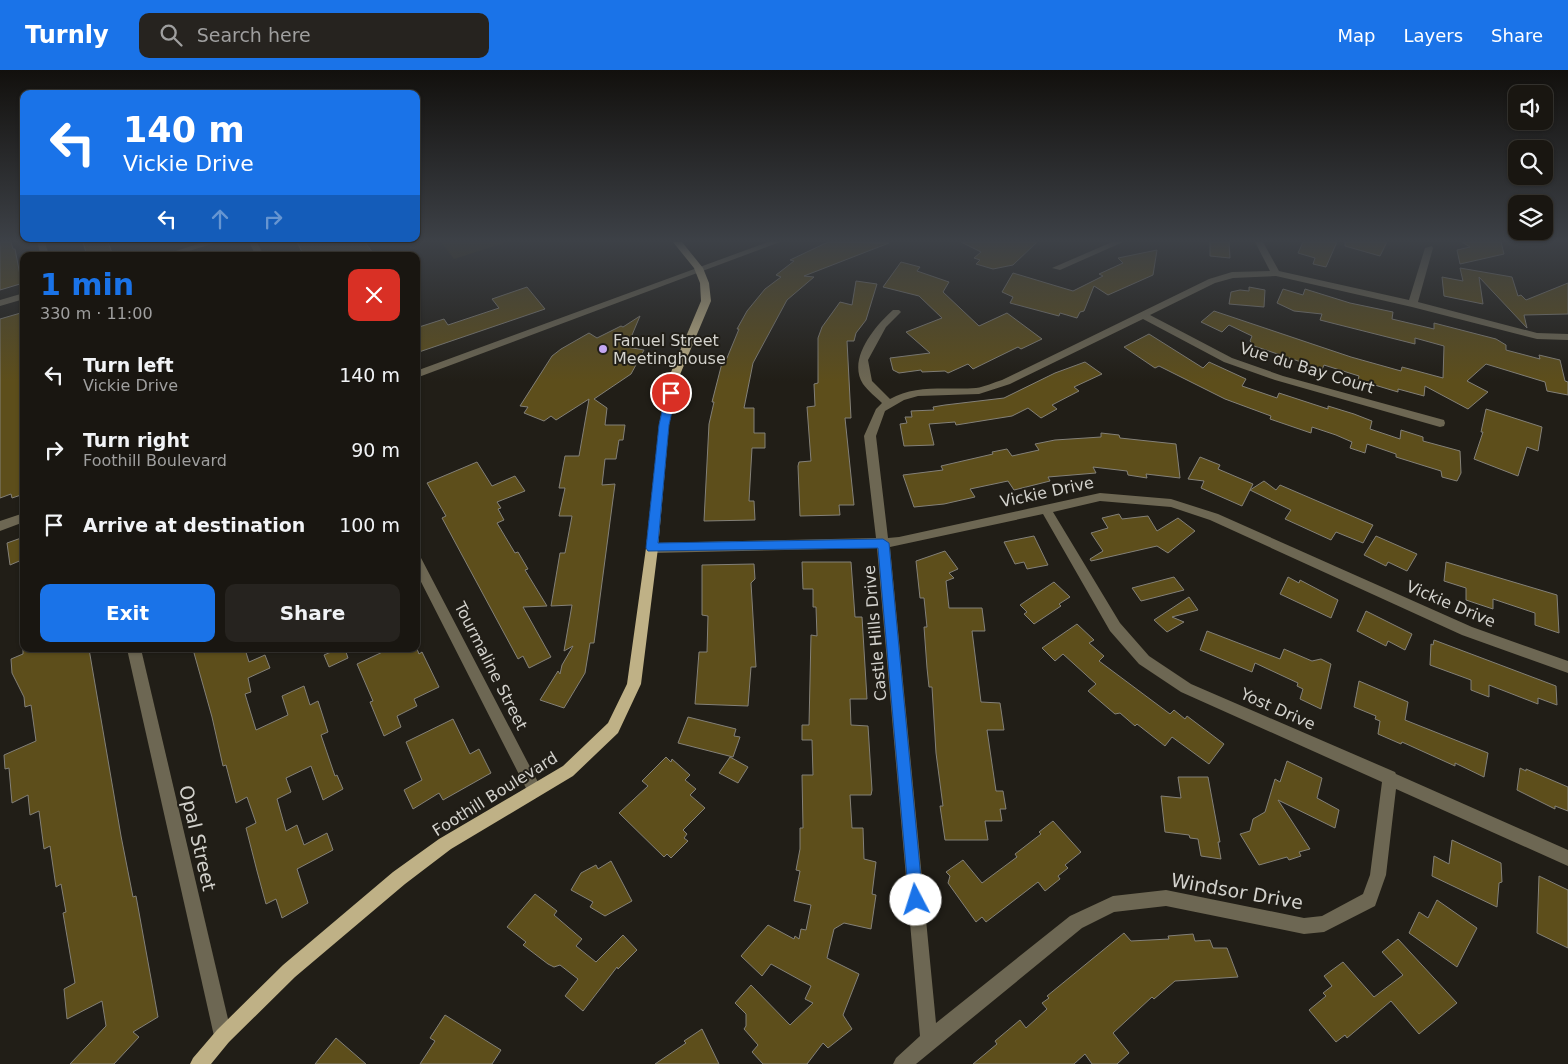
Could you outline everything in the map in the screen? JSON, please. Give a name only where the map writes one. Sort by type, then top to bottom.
[{"type":"main road","name":"Foothill Boulevard","points":[[198,1064],[223,1036],[289,971],[399,878],[444,844],[568,770],[613,728],[634,684],[652,548],[664,425],[674,377],[706,301],[707,288]]},
{"type":"street","points":[[420,374],[651,288]]},
{"type":"street","points":[[896,312],[882,324],[863,360],[867,382],[888,404],[901,397],[918,393],[979,390],[1006,382],[1197,288]]},
{"type":"street","points":[[1344,288],[1537,336],[1568,336]]},
{"type":"street","points":[[1413,304],[1417,288]]},
{"type":"street","points":[[0,303],[20,297]]},
{"type":"street","name":"Vue du Bay Court","points":[[1143,315],[1228,360],[1279,378],[1440,422]]},
{"type":"street","name":"Castle Hills Drive","points":[[888,404],[881,409],[870,436],[883,543],[929,1040]]},
{"type":"street","name":"Vickie Drive","points":[[652,548],[899,542],[1044,508],[1100,497],[1171,503],[1214,517],[1467,631],[1568,666]]},
{"type":"street","name":"Yost Drive","points":[[1044,508],[1115,626],[1144,660],[1186,688],[1390,777],[1568,858]]},
{"type":"street","points":[[0,526],[20,518]]},
{"type":"street","name":"Tourmaline Street","points":[[420,567],[534,789]]},
{"type":"street","name":"Opal Street","points":[[135,652],[223,1036]]},
{"type":"street","name":"Windsor Drive","points":[[902,1064],[929,1040],[1076,922],[1113,904],[1166,898],[1304,926],[1324,924],[1369,900],[1378,875],[1390,777]]},
{"type":"building","points":[[528,288],[545,309],[420,352],[420,327],[444,319],[448,325],[499,308],[492,299]]},
{"type":"building","points":[[801,288],[787,300],[753,363],[744,408],[754,408],[754,433],[765,433],[765,448],[752,448],[749,501],[754,501],[755,520],[704,521],[709,424],[714,402],[712,402],[722,363],[727,358],[739,329],[737,329],[747,311],[765,289]]},
{"type":"building","points":[[855,288],[876,288],[866,320],[856,333],[854,341],[847,341],[851,418],[845,418],[854,505],[839,505],[840,515],[800,516],[798,466],[799,462],[811,461],[807,407],[815,406],[814,384],[818,383],[818,338],[822,327],[840,302],[852,305]]},
{"type":"building","points":[[889,288],[945,288],[943,292],[979,326],[1007,313],[1042,339],[1021,349],[1018,347],[973,369],[968,364],[948,373],[945,371],[922,372],[921,370],[899,373],[893,370],[890,358],[930,353],[906,332],[942,318],[919,296]]},
{"type":"building","points":[[1004,288],[1064,288],[1073,291],[1078,288],[1093,288],[1084,311],[1080,312],[1077,318],[1060,313],[1059,316],[1010,303],[1013,297],[1002,292]]},
{"type":"building","points":[[1098,288],[1123,288],[1108,295]]},
{"type":"building","points":[[1249,288],[1265,290],[1264,307],[1229,304],[1231,292],[1249,291]]},
{"type":"building","points":[[1443,288],[1481,288],[1483,304],[1444,296]]},
{"type":"building","points":[[1490,288],[1516,288],[1518,296],[1521,295],[1526,300],[1555,288],[1568,288],[1568,314],[1524,315],[1527,328]]},
{"type":"building","points":[[1283,289],[1303,295],[1305,289],[1350,303],[1393,312],[1392,319],[1434,329],[1434,323],[1496,339],[1506,345],[1506,350],[1540,359],[1539,355],[1560,360],[1565,381],[1568,382],[1568,395],[1547,391],[1545,382],[1486,364],[1467,381],[1488,392],[1468,409],[1425,386],[1424,396],[1398,389],[1398,392],[1358,380],[1359,376],[1324,365],[1321,372],[1306,368],[1307,364],[1254,346],[1250,341],[1252,336],[1229,325],[1222,332],[1201,322],[1214,311],[1351,357],[1401,371],[1402,367],[1443,378],[1444,346],[1415,338],[1415,344],[1320,320],[1322,314],[1294,311],[1277,303]]},
{"type":"building","points":[[20,313],[20,495],[12,498],[11,494],[0,498],[0,319]]},
{"type":"building","points":[[640,316],[627,347],[644,350],[631,374],[594,399],[607,408],[605,425],[625,425],[623,440],[619,440],[616,459],[605,459],[602,485],[615,484],[594,643],[590,643],[585,673],[564,708],[540,700],[558,671],[560,674],[562,665],[573,646],[564,651],[572,605],[551,606],[560,553],[565,553],[572,516],[559,516],[565,488],[559,488],[565,456],[579,456],[589,399],[556,420],[551,416],[544,421],[524,413],[528,407],[520,406],[552,356],[561,349],[589,333],[597,338],[621,326],[623,327]]},
{"type":"building","points":[[1149,334],[1203,368],[1209,362],[1246,379],[1242,386],[1277,398],[1279,393],[1328,409],[1328,406],[1354,414],[1372,421],[1370,429],[1400,439],[1401,430],[1423,437],[1423,441],[1460,451],[1461,473],[1457,481],[1442,477],[1441,471],[1396,457],[1396,454],[1367,444],[1365,453],[1350,448],[1352,442],[1336,435],[1312,427],[1311,433],[1270,419],[1271,416],[1225,399],[1159,366],[1155,368],[1124,347]]},
{"type":"building","points":[[1085,362],[1102,374],[1074,387],[1079,391],[1052,405],[1057,409],[1041,418],[1028,408],[1012,416],[956,425],[955,422],[929,424],[934,445],[904,446],[900,424],[907,423],[905,417],[912,417],[911,411],[934,410],[933,407],[1004,398],[1055,373]]},
{"type":"building","points":[[1486,409],[1542,427],[1538,451],[1527,447],[1518,476],[1474,459],[1483,432],[1481,432]]},
{"type":"building","points":[[1101,433],[1119,435],[1120,438],[1176,444],[1180,478],[1146,474],[1147,478],[1128,475],[1127,471],[1093,467],[1096,473],[1048,477],[1050,481],[1014,490],[1008,481],[970,489],[975,497],[944,504],[914,507],[903,475],[943,470],[941,466],[1007,449],[1012,456],[1039,450],[1035,444],[1055,440],[1101,437]]},
{"type":"building","points":[[1200,457],[1220,465],[1218,469],[1253,484],[1242,506],[1201,488],[1204,481],[1188,479]]},
{"type":"building","points":[[477,462],[492,486],[515,476],[525,491],[497,502],[501,508],[498,509],[504,520],[497,523],[515,553],[518,552],[528,569],[525,570],[547,606],[523,607],[551,657],[529,668],[523,656],[518,659],[442,518],[446,516],[427,483]]},
{"type":"building","points":[[1264,481],[1276,490],[1280,485],[1373,525],[1363,543],[1336,532],[1331,540],[1285,519],[1291,510],[1250,490]]},
{"type":"building","points":[[1119,514],[1122,519],[1148,516],[1157,531],[1178,518],[1195,531],[1168,553],[1157,546],[1091,561],[1090,559],[1103,551],[1091,533],[1108,528],[1102,518]]},
{"type":"building","points":[[1034,536],[1048,565],[1027,569],[1024,562],[1015,564],[1004,542]]},
{"type":"building","points":[[1376,536],[1417,554],[1407,571],[1388,562],[1386,566],[1364,555]]},
{"type":"building","points":[[20,538],[20,561],[10,565],[7,543]]},
{"type":"building","points":[[945,551],[958,569],[949,573],[954,578],[946,581],[949,608],[982,608],[985,631],[972,631],[981,702],[1000,703],[1004,730],[987,730],[996,791],[1003,791],[1006,809],[1000,809],[1002,821],[985,821],[988,840],[945,840],[940,806],[943,806],[936,753],[932,687],[929,687],[927,668],[924,627],[927,627],[924,598],[920,598],[916,561]]},
{"type":"building","points":[[802,562],[851,562],[855,617],[862,617],[867,699],[850,699],[851,725],[868,726],[872,790],[871,795],[850,795],[852,828],[863,828],[864,859],[876,862],[872,894],[876,895],[871,929],[844,923],[834,929],[827,958],[859,974],[843,1015],[852,1029],[828,1048],[823,1043],[807,1064],[763,1064],[752,1052],[758,1045],[744,1029],[746,1026],[746,1014],[735,1003],[751,985],[790,1025],[813,1003],[805,999],[811,986],[771,964],[762,976],[741,956],[768,925],[794,939],[795,936],[799,939],[801,929],[806,930],[811,905],[794,901],[800,871],[796,870],[800,849],[800,828],[803,828],[802,775],[813,775],[812,740],[802,740],[802,725],[809,725],[811,635],[817,636],[816,607],[813,607],[813,589],[803,589]]},
{"type":"building","points":[[1446,562],[1557,595],[1559,633],[1535,625],[1535,613],[1493,599],[1493,609],[1466,600],[1466,588],[1444,581]]},
{"type":"building","points":[[754,564],[755,579],[751,583],[756,667],[751,667],[748,706],[695,704],[699,652],[707,652],[708,616],[702,615],[702,565]]},
{"type":"building","points":[[1174,577],[1184,590],[1141,601],[1132,588]]},
{"type":"building","points":[[1288,577],[1299,583],[1300,580],[1338,600],[1331,618],[1280,594]]},
{"type":"building","points":[[1054,582],[1070,597],[1059,604],[1061,606],[1034,624],[1024,614],[1027,612],[1020,605]]},
{"type":"building","points":[[1189,597],[1198,610],[1172,617],[1184,622],[1167,632],[1154,620]]},
{"type":"building","points":[[1366,611],[1412,634],[1405,650],[1388,641],[1386,646],[1357,631]]},
{"type":"building","points":[[1077,624],[1094,640],[1089,643],[1104,656],[1099,661],[1170,714],[1174,710],[1185,719],[1187,716],[1224,744],[1209,764],[1172,737],[1165,746],[1137,724],[1135,726],[1120,713],[1115,714],[1088,691],[1096,684],[1063,654],[1055,661],[1042,648]]},
{"type":"building","points":[[1207,631],[1280,659],[1284,649],[1312,661],[1321,659],[1331,664],[1321,709],[1300,699],[1303,689],[1297,686],[1298,683],[1255,663],[1252,672],[1200,650]]},
{"type":"building","points":[[1434,640],[1556,686],[1557,705],[1538,698],[1538,704],[1489,685],[1489,697],[1471,690],[1471,680],[1430,665],[1431,644],[1433,645]]},
{"type":"building","points":[[23,652],[90,652],[121,836],[133,897],[136,896],[158,1017],[133,1032],[139,1037],[114,1064],[70,1064],[106,1026],[102,1001],[67,1019],[64,989],[75,983],[63,913],[66,912],[61,884],[56,887],[50,846],[44,849],[39,811],[30,815],[28,795],[12,803],[9,768],[5,769],[4,755],[36,741],[31,705],[25,707],[24,697],[12,673],[11,659],[23,654]]},
{"type":"building","points":[[246,652],[249,662],[265,655],[270,668],[248,678],[251,692],[245,694],[256,730],[288,715],[282,696],[304,686],[310,705],[318,701],[328,732],[321,735],[335,776],[337,775],[343,789],[323,800],[311,766],[286,778],[291,792],[277,799],[286,831],[297,825],[304,845],[327,833],[333,850],[297,869],[308,903],[282,918],[276,899],[266,904],[246,828],[256,823],[247,797],[236,803],[226,765],[223,766],[212,717],[194,653]]},
{"type":"building","points":[[331,652],[346,652],[348,658],[329,667],[324,655]]},
{"type":"building","points":[[383,652],[418,652],[419,654],[422,652],[439,687],[414,699],[417,706],[397,716],[401,727],[384,736],[370,702],[373,701],[357,664]]},
{"type":"building","points":[[1359,681],[1408,702],[1405,720],[1488,753],[1484,777],[1455,763],[1455,766],[1402,742],[1401,744],[1378,734],[1380,721],[1375,719],[1376,716],[1354,707]]},
{"type":"building","points":[[688,717],[736,729],[734,736],[740,737],[733,757],[678,743]]},
{"type":"building","points":[[453,719],[470,754],[479,749],[491,773],[443,800],[439,793],[413,809],[404,790],[422,780],[406,742]]},
{"type":"building","points":[[666,757],[671,762],[672,759],[690,775],[685,780],[696,789],[690,795],[705,808],[683,830],[687,834],[684,838],[688,841],[671,858],[667,854],[664,857],[619,813],[648,786],[642,781]]},
{"type":"building","points":[[730,757],[748,767],[738,783],[719,773]]},
{"type":"building","points":[[1287,761],[1322,778],[1317,798],[1339,810],[1335,828],[1278,800],[1310,849],[1299,852],[1301,856],[1289,860],[1287,857],[1259,865],[1240,834],[1250,831],[1253,819],[1265,812],[1275,779],[1280,782]]},
{"type":"building","points":[[1520,768],[1568,787],[1568,811],[1555,806],[1555,809],[1517,790]]},
{"type":"building","points":[[1178,777],[1208,777],[1220,842],[1218,842],[1221,859],[1201,856],[1198,839],[1190,838],[1189,835],[1165,832],[1161,796],[1181,798]]},
{"type":"building","points":[[1053,821],[1081,852],[1065,865],[1068,868],[1058,876],[1060,879],[1045,891],[1038,882],[986,922],[982,917],[976,922],[948,883],[950,876],[946,872],[963,860],[982,883],[1017,857],[1015,854],[1041,834],[1039,832]]},
{"type":"building","points":[[1452,840],[1501,863],[1502,882],[1499,883],[1497,907],[1432,876],[1434,856],[1449,864]]},
{"type":"building","points":[[611,861],[632,901],[605,916],[590,907],[593,902],[571,890],[581,873],[596,865],[598,869]]},
{"type":"building","points":[[1539,876],[1568,890],[1568,948],[1537,933]]},
{"type":"building","points":[[535,894],[557,911],[554,915],[582,939],[576,946],[596,962],[623,935],[637,950],[618,969],[617,967],[583,1011],[565,996],[578,979],[560,965],[554,967],[548,964],[523,945],[526,942],[507,927]]},
{"type":"building","points":[[1437,900],[1477,928],[1457,967],[1409,933],[1419,912],[1428,918]]},
{"type":"building","points":[[1124,933],[1131,941],[1169,939],[1168,936],[1193,934],[1195,941],[1210,940],[1213,948],[1227,948],[1238,977],[1175,981],[1154,999],[1152,997],[1113,1033],[1129,1053],[1117,1064],[1092,1064],[1085,1054],[1074,1064],[973,1064],[997,1044],[995,1041],[1020,1020],[1026,1028],[1047,1009],[1042,1003],[1049,998],[1047,996]]},
{"type":"building","points":[[1398,939],[1457,1003],[1419,1034],[1391,1001],[1347,1038],[1345,1035],[1336,1042],[1309,1010],[1326,996],[1323,993],[1332,986],[1324,976],[1343,962],[1374,997],[1403,975],[1382,952]]},
{"type":"building","points":[[445,1015],[501,1050],[492,1064],[420,1064],[435,1041],[430,1038]]},
{"type":"building","points":[[702,1029],[719,1064],[655,1064],[686,1043],[684,1041]]},
{"type":"building","points":[[336,1038],[366,1064],[315,1064]]},
{"type":"place","name":"Fanuel Street Meetinghouse","points":[[603,349]]},
{"type":"route","points":[[671,393],[664,425],[652,548],[883,543],[916,900]]}]
